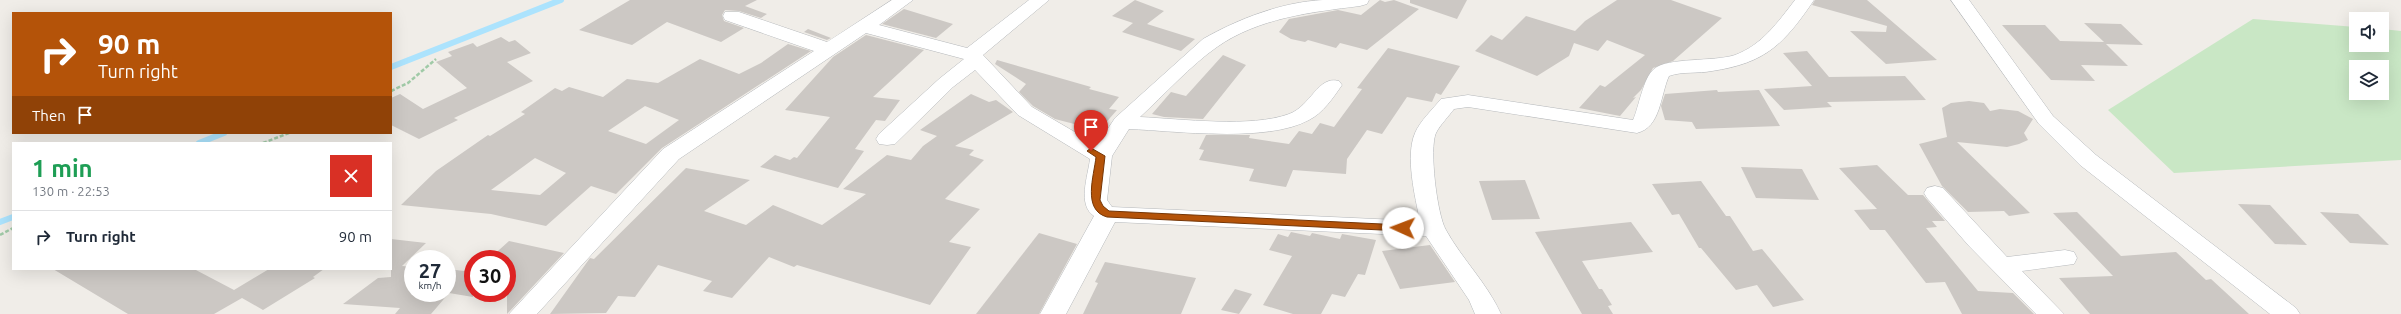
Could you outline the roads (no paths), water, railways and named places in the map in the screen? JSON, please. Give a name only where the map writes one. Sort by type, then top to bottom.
[{"type":"street","points":[[522,314],[671,154],[904,0]]},
{"type":"street","points":[[887,139],[973,57],[1040,0]]},
{"type":"street","points":[[1360,0],[1290,12],[1260,20],[1226,32],[1210,43],[1122,122],[1101,156],[1096,200],[1098,208],[1107,214],[1433,229]]},
{"type":"street","points":[[1488,314],[1482,298],[1433,229],[1425,191],[1422,145],[1426,132],[1448,103],[1468,101],[1637,127],[1644,123],[1659,75],[1662,72],[1742,61],[1756,54],[1772,42],[1805,0]]},
{"type":"street","points":[[1960,0],[2046,120],[2088,160],[2287,314]]},
{"type":"street","points":[[732,16],[830,50]]},
{"type":"street","points":[[864,27],[973,57],[1025,111],[1101,156]]},
{"type":"street","points":[[1122,122],[1241,125],[1280,124],[1298,118],[1310,111],[1332,85]]},
{"type":"street","points":[[1935,193],[1977,241],[2051,314]]},
{"type":"street","points":[[1053,314],[1107,214]]},
{"type":"street","points":[[2003,265],[2065,258]]},
{"type":"waterway","points":[[392,67],[561,0]]},
{"type":"waterway","points":[[202,142],[222,134]]},
{"type":"waterway","points":[[0,222],[12,217]]}]
